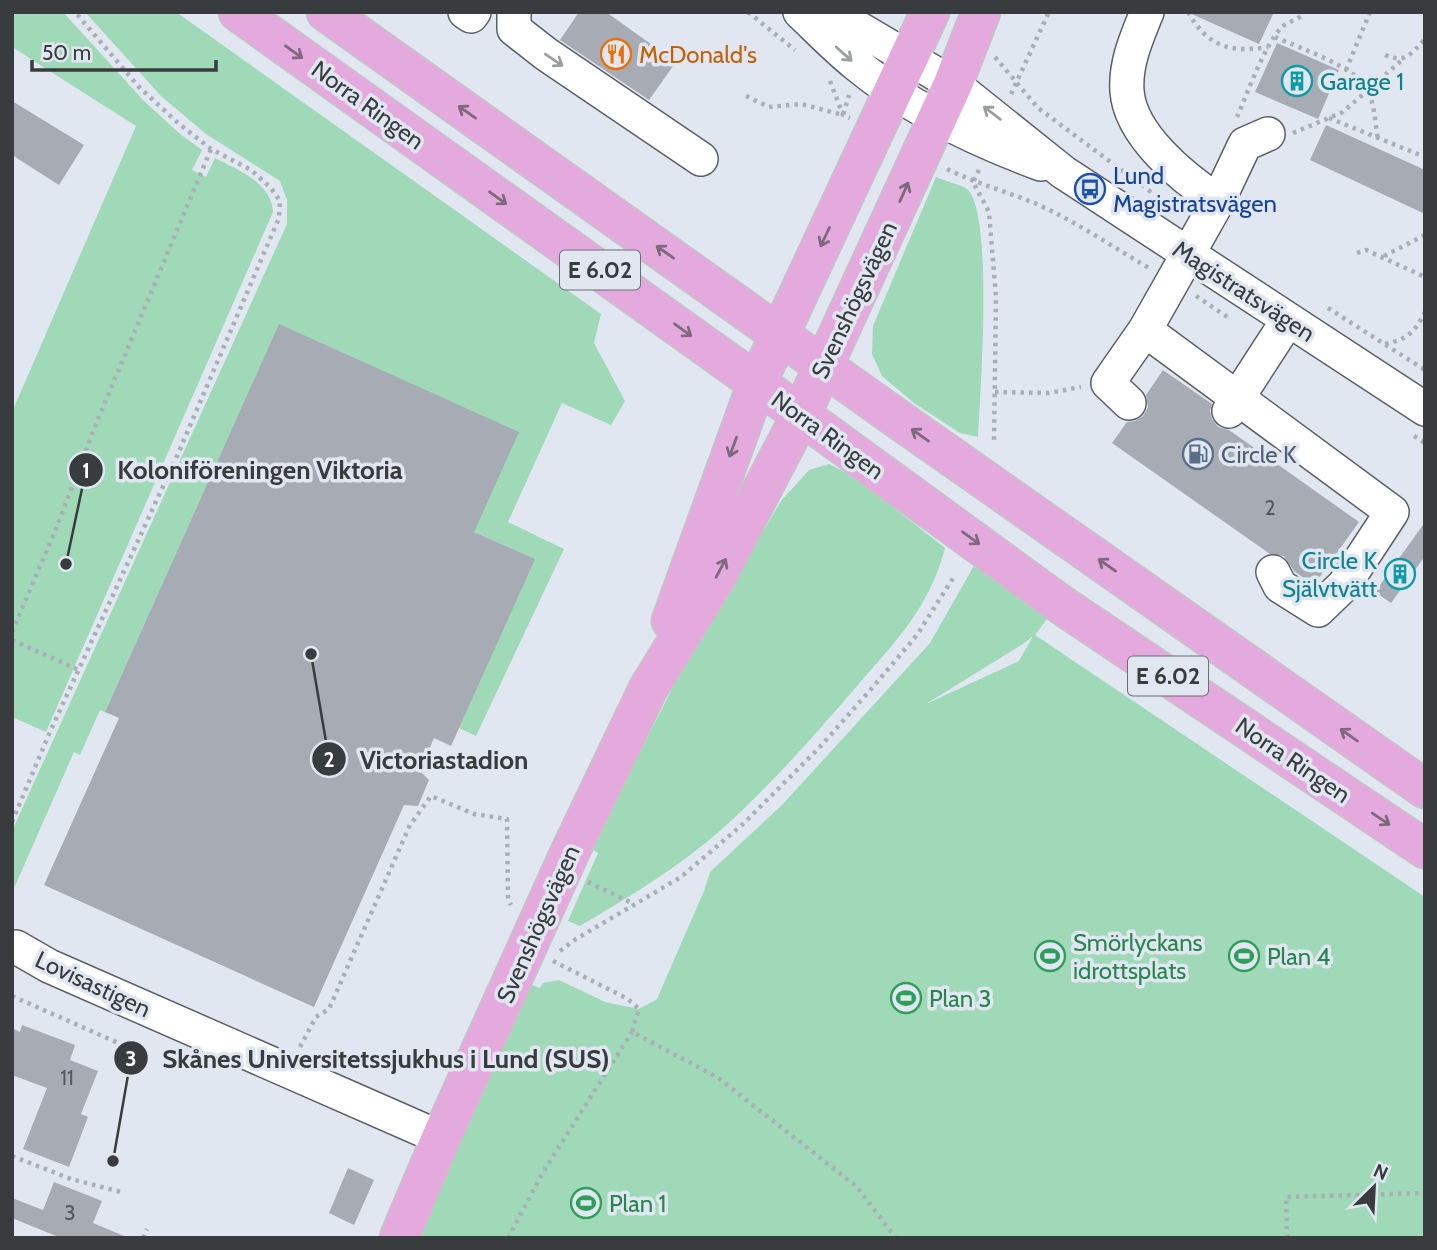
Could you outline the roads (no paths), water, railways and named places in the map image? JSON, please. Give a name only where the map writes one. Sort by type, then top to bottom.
[{"type":"main road","name":"Norra Ringen","points":[[238,12],[757,383],[1063,606],[1425,849]]},
{"type":"main road","name":"Norra Ringen","points":[[326,12],[1425,789]]},
{"type":"main road","name":"Svenshögsvägen","points":[[648,689],[709,512],[757,383],[780,334],[858,123],[899,74],[930,12]]},
{"type":"main road","name":"Svenshögsvägen","points":[[399,1238],[537,920],[648,689],[716,578],[800,415],[946,101],[981,12]]},
{"type":"street","points":[[465,12],[471,16],[474,12]]},
{"type":"street","points":[[514,12],[514,29],[546,54],[701,159]]},
{"type":"street","points":[[800,12],[858,66],[899,74]]},
{"type":"street","points":[[831,12],[899,74],[946,101]]},
{"type":"street","points":[[1147,12],[1128,65],[1127,93],[1135,119],[1154,148],[1186,178],[1218,201]]},
{"type":"street","name":"Magistratsvägen","points":[[946,101],[989,145],[1063,172]]},
{"type":"street","name":"Magistratsvägen","points":[[946,101],[1000,120],[1063,172],[1425,409]]},
{"type":"street","points":[[1129,403],[1108,383],[1145,330],[1188,255],[1245,144],[1268,134]]},
{"type":"street","points":[[1233,405],[1288,320]]},
{"type":"street","points":[[1145,330],[1233,405],[1392,512],[1344,585],[1318,610],[1280,586],[1273,572]]},
{"type":"street","name":"Lovisastigen","points":[[16,947],[49,966],[441,1138]]},
{"type":"place","name":"McDonald's","points":[[616,54]]},
{"type":"place","name":"Garage 1","points":[[1297,81]]},
{"type":"place","name":"Lund Magistratsvägen","points":[[1090,189]]},
{"type":"place","name":"Circle K","points":[[1198,454]]},
{"type":"place","name":"Koloniföreningen Viktoria","points":[[66,564]]},
{"type":"place","name":"Circle K Självtvätt","points":[[1400,574]]},
{"type":"place","name":"Victoriastadion","points":[[311,654]]},
{"type":"place","name":"Smörlyckans idrottsplats","points":[[1050,956]]},
{"type":"place","name":"Plan 4","points":[[1244,956]]},
{"type":"place","name":"Plan 3","points":[[906,998]]},
{"type":"place","name":"Skånes Universitetssjukhus i Lund (SUS)","points":[[113,1161]]},
{"type":"place","name":"Plan 1","points":[[586,1203]]}]
